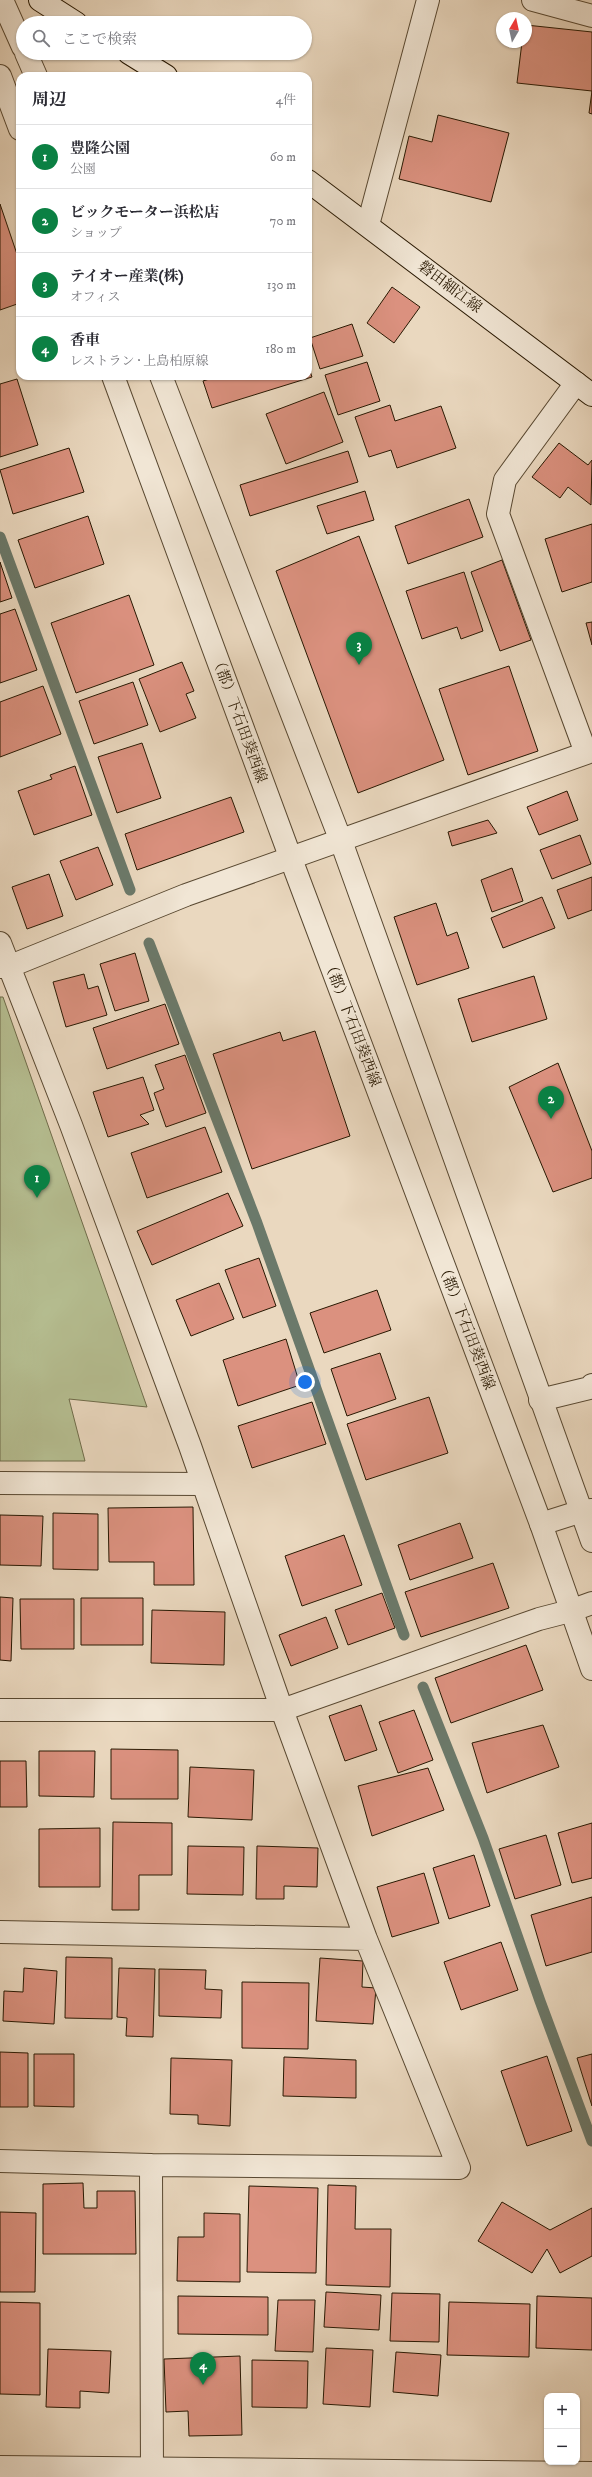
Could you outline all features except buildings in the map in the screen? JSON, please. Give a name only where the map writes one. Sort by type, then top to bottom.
[{"type":"street","points":[[2,0],[16,31]]},
{"type":"street","points":[[40,0],[65,16]]},
{"type":"street","points":[[368,224],[428,0]]},
{"type":"street","points":[[533,0],[592,16]]},
{"type":"street","points":[[29,60],[34,72]]},
{"type":"street","points":[[140,60],[160,72]]},
{"type":"street","points":[[0,76],[16,118]]},
{"type":"street","name":"磐田細江線","points":[[312,184],[368,224],[584,389]]},
{"type":"street","name":"（都）下石田葵西線","points":[[114,380],[291,859],[541,1524],[570,1611],[592,1670]]},
{"type":"street","points":[[163,380],[340,841],[540,1400],[587,1510],[592,1541]]},
{"type":"street","points":[[4,967],[186,895],[589,752],[498,514],[505,480],[584,389]]},
{"type":"street","points":[[0,943],[4,967],[71,1125],[366,1940],[459,2168],[151,2165],[0,2161]]},
{"type":"street","points":[[540,1400],[590,1388],[592,1385]]},
{"type":"street","points":[[0,1483],[202,1484]]},
{"type":"street","points":[[541,1524],[587,1510]]},
{"type":"street","points":[[0,1710],[282,1710],[539,1619],[570,1611],[592,1603]]},
{"type":"street","points":[[0,1932],[366,1940]]},
{"type":"street","points":[[151,2165],[152,2473]]},
{"type":"street","points":[[0,2467],[152,2473],[592,2473]]},
{"type":"green space","points":[[0,997],[3,997],[147,1407],[69,1399],[85,1461],[0,1461]]},
{"type":"waterway","points":[[0,537],[130,890]]},
{"type":"waterway","points":[[149,943],[257,1223],[404,1635]]},
{"type":"waterway","points":[[423,1687],[483,1838],[540,2001],[592,2141]]},
{"type":"place","name":"テイオー産業(株)","points":[[359,665]]},
{"type":"place","name":"ビックモーター浜松店","points":[[551,1119]]},
{"type":"place","name":"豊隆公園","points":[[37,1198]]},
{"type":"place","name":"香車","points":[[203,2385]]}]
